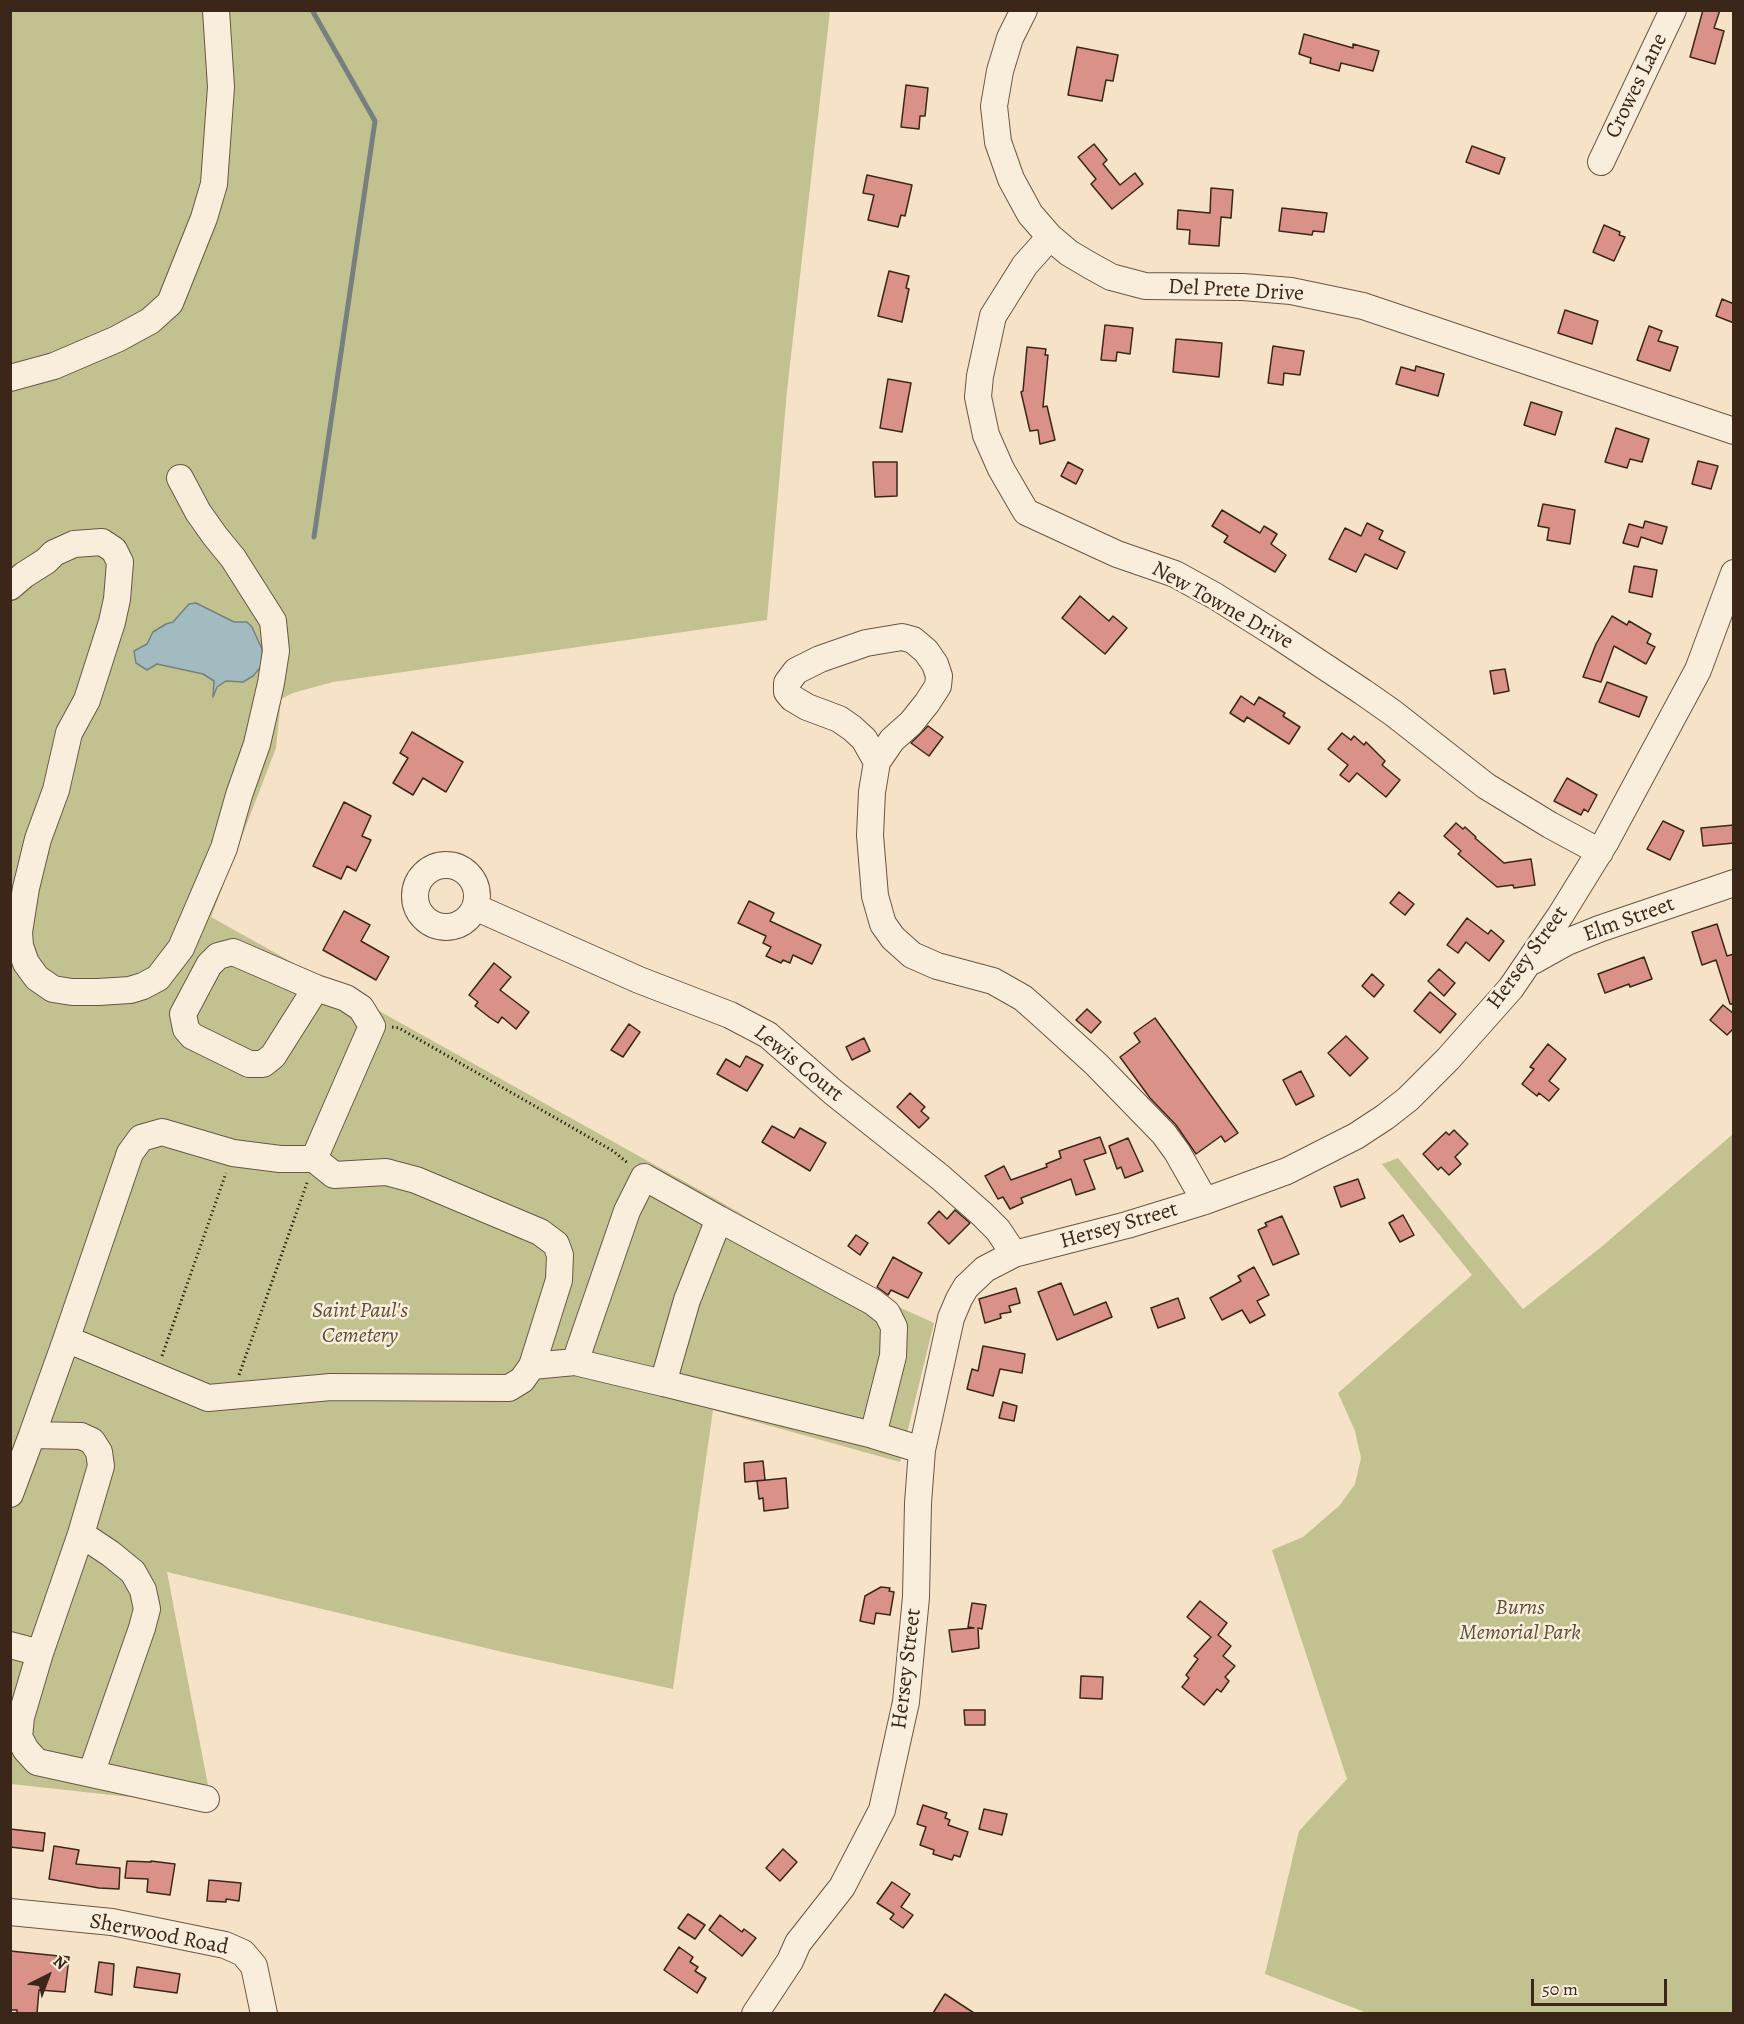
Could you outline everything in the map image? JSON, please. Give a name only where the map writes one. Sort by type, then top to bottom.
[{"type":"street","points":[[10,378],[54,366],[117,339],[150,321],[170,303],[204,218],[214,183],[221,87],[216,10]]},
{"type":"street","name":"Del Prete Drive","points":[[1024,10],[1010,38],[1000,71],[994,106],[994,123],[998,142],[1011,179],[1030,214],[1050,237],[1091,267],[1127,282],[1164,287],[1243,287],[1291,291],[1351,303],[1734,430]]},
{"type":"street","name":"Crowes Lane","points":[[1601,162],[1673,10]]},
{"type":"street","name":"New Towne Drive","points":[[1050,237],[1025,265],[993,316],[980,376],[978,397],[986,435],[1001,469],[1026,512],[1108,550],[1175,574],[1215,596],[1286,640],[1378,702],[1494,791],[1600,852]]},
{"type":"street","points":[[10,587],[54,553],[74,544],[102,542],[114,550],[120,562],[117,599],[112,622],[87,700],[69,733],[56,790],[38,839],[26,888],[19,932],[20,946],[26,963],[37,978],[52,989],[98,992],[130,990],[143,986],[158,978],[181,948],[224,848],[256,744],[271,683],[276,651],[273,621],[233,558],[198,512],[180,478]]},
{"type":"street","name":"Hersey Street","points":[[755,2013],[790,1961],[798,1943],[842,1887],[882,1810],[906,1702],[916,1597],[918,1503],[922,1450],[946,1335],[959,1299],[974,1277],[1014,1254],[1107,1231],[1205,1201],[1287,1171],[1316,1158],[1385,1117],[1408,1099],[1448,1059],[1511,988],[1580,885],[1698,670],[1734,573]]},
{"type":"street","points":[[877,762],[864,739],[852,728],[839,719],[807,707],[792,698],[787,693],[787,683],[796,670],[820,659],[866,643],[902,637],[913,640],[926,651],[939,676],[938,686],[927,703],[911,723],[892,740],[877,762],[871,813],[873,876],[879,914],[883,924],[893,938],[912,955],[924,961],[993,981],[1023,998],[1096,1064],[1164,1134],[1205,1201]]},
{"type":"street","name":"Elm Street","points":[[1527,964],[1567,942],[1602,928],[1734,883]]},
{"type":"street","points":[[1580,885],[1582,900],[1589,913],[1602,928]]},
{"type":"street","name":"Lewis Court","points":[[475,907],[588,955],[639,980],[730,1015],[760,1030],[965,1199],[999,1230],[1014,1254]]},
{"type":"street","points":[[314,1160],[372,1026],[361,1008],[346,998],[316,988],[233,952],[218,956],[209,965],[183,1014],[186,1029],[192,1036],[249,1064],[263,1064],[273,1056],[316,988]]},
{"type":"street","points":[[10,1494],[130,1153],[141,1138],[162,1132],[233,1153],[280,1159],[314,1160],[334,1175],[386,1172],[416,1180],[540,1232],[556,1244],[560,1255],[559,1280],[532,1366],[522,1380],[508,1388],[331,1387],[208,1398],[76,1343],[65,1343]]},
{"type":"street","points":[[575,1362],[627,1211],[644,1176],[873,1302],[887,1313],[894,1327],[893,1356],[873,1436]]},
{"type":"street","points":[[663,1383],[687,1300],[719,1219]]},
{"type":"street","points":[[532,1366],[575,1362],[922,1450]]},
{"type":"street","points":[[32,1435],[81,1436],[93,1441],[99,1452],[101,1466],[81,1534],[39,1653],[21,1717],[19,1737],[26,1750],[37,1762],[206,1798]]},
{"type":"street","points":[[81,1534],[133,1572],[143,1590],[147,1609],[91,1773]]},
{"type":"street","points":[[10,1645],[39,1653]]},
{"type":"street","name":"Sherwood Road","points":[[10,1912],[112,1922],[225,1945],[243,1953],[254,1966],[264,2013]]},
{"type":"path","points":[[372,1026],[399,1028],[613,1151],[644,1176]]},
{"type":"path","points":[[155,1375],[233,1153]]},
{"type":"path","points":[[232,1396],[314,1160]]},
{"type":"green space","name":"Saint Paul's Cemetery","points":[[11,11],[830,11],[787,391],[767,620],[333,682],[293,693],[281,699],[276,748],[211,917],[714,1198],[901,1308],[934,1323],[900,1462],[713,1410],[673,1689],[511,1654],[167,1572],[212,1806],[11,1784]]},
{"type":"green space","name":"Burns Memorial Park","points":[[1733,1134],[1733,2013],[1367,2013],[1265,1974],[1299,1831],[1347,1779],[1272,1550],[1303,1537],[1340,1505],[1355,1484],[1361,1458],[1355,1431],[1338,1393],[1472,1275],[1382,1164],[1398,1158],[1523,1309],[1600,1248]]},
{"type":"water","points":[[196,603],[234,622],[247,622],[252,627],[262,649],[263,659],[260,668],[253,676],[243,682],[226,681],[217,687],[213,697],[214,681],[203,674],[157,664],[147,670],[136,663],[134,651],[147,644],[153,632],[173,622],[189,604]]},
{"type":"building","points":[[1703,10],[1720,10],[1714,28],[1724,31],[1715,64],[1690,57]]},
{"type":"building","points":[[1304,34],[1353,48],[1353,44],[1379,51],[1373,71],[1341,63],[1339,71],[1310,63],[1311,58],[1299,54]]},
{"type":"building","points":[[1077,47],[1118,55],[1113,81],[1106,80],[1102,101],[1068,95]]},
{"type":"building","points":[[906,85],[928,88],[925,116],[920,116],[919,129],[901,127]]},
{"type":"building","points":[[1094,144],[1107,160],[1103,164],[1120,185],[1135,173],[1143,184],[1112,209],[1091,184],[1096,179],[1078,157]]},
{"type":"building","points":[[1472,146],[1505,158],[1499,174],[1466,162]]},
{"type":"building","points":[[867,175],[912,185],[905,216],[901,215],[898,227],[868,220],[874,195],[863,193]]},
{"type":"building","points":[[1211,188],[1233,190],[1231,218],[1221,217],[1219,246],[1189,244],[1190,230],[1177,229],[1178,210],[1210,213]]},
{"type":"building","points":[[1282,208],[1327,213],[1324,232],[1313,231],[1312,235],[1279,231]]},
{"type":"building","points":[[1604,225],[1620,232],[1619,235],[1625,237],[1614,261],[1593,252]]},
{"type":"building","points":[[889,271],[909,276],[906,288],[909,289],[902,322],[878,316]]},
{"type":"building","points":[[1722,299],[1734,304],[1734,323],[1716,316]]},
{"type":"building","points":[[1565,310],[1598,321],[1592,344],[1558,333]]},
{"type":"building","points":[[1105,325],[1133,328],[1130,354],[1117,352],[1116,361],[1101,360]]},
{"type":"building","points":[[1649,326],[1662,331],[1658,341],[1678,347],[1670,371],[1637,360]]},
{"type":"building","points":[[1176,339],[1222,343],[1219,377],[1173,372]]},
{"type":"building","points":[[1273,346],[1304,351],[1300,375],[1284,373],[1283,385],[1268,383]]},
{"type":"building","points":[[1027,347],[1046,349],[1045,355],[1048,355],[1043,407],[1047,406],[1055,440],[1040,444],[1038,430],[1030,431],[1021,392],[1023,391]]},
{"type":"building","points":[[1416,366],[1444,374],[1438,396],[1396,384],[1401,367],[1415,371]]},
{"type":"building","points":[[888,379],[911,383],[902,432],[880,428]]},
{"type":"building","points":[[1531,402],[1562,412],[1555,435],[1524,425]]},
{"type":"building","points":[[1616,428],[1649,439],[1642,462],[1630,459],[1627,468],[1605,462]]},
{"type":"building","points":[[1698,461],[1718,466],[1711,489],[1692,484]]},
{"type":"building","points":[[873,462],[897,462],[897,496],[875,497]]},
{"type":"building","points":[[1068,462],[1083,470],[1076,484],[1061,476]]},
{"type":"building","points":[[1543,504],[1575,510],[1570,544],[1547,540],[1549,528],[1538,526]]},
{"type":"building","points":[[1222,510],[1260,533],[1264,526],[1277,534],[1271,544],[1286,555],[1275,572],[1224,542],[1228,536],[1212,526]]},
{"type":"building","points":[[1645,521],[1667,527],[1662,544],[1641,537],[1638,547],[1623,543],[1629,524],[1643,528]]},
{"type":"building","points":[[1367,523],[1383,531],[1379,539],[1405,552],[1397,569],[1365,554],[1356,572],[1329,559],[1345,528],[1361,536]]},
{"type":"building","points":[[1634,566],[1657,570],[1652,597],[1629,592]]},
{"type":"building","points":[[1080,596],[1109,621],[1113,616],[1127,628],[1105,654],[1062,618]]},
{"type":"building","points":[[1612,616],[1627,625],[1629,621],[1651,634],[1647,643],[1655,647],[1646,664],[1614,646],[1601,682],[1583,677],[1596,644]]},
{"type":"building","points":[[1505,669],[1509,691],[1494,694],[1490,671]]},
{"type":"building","points":[[1607,682],[1647,697],[1639,717],[1599,702]]},
{"type":"building","points":[[1241,696],[1254,705],[1259,697],[1285,713],[1283,716],[1300,727],[1289,744],[1247,717],[1244,722],[1230,713]]},
{"type":"building","points":[[928,726],[943,737],[929,756],[911,743]]},
{"type":"building","points":[[412,732],[463,762],[446,792],[423,778],[413,795],[393,783],[408,758],[400,753]]},
{"type":"building","points":[[1342,733],[1351,740],[1354,736],[1364,745],[1366,742],[1385,761],[1382,765],[1400,780],[1386,797],[1357,773],[1349,782],[1340,775],[1348,765],[1328,749]]},
{"type":"building","points":[[1567,778],[1597,795],[1588,812],[1584,809],[1581,815],[1554,801]]},
{"type":"building","points":[[344,802],[371,816],[362,836],[371,840],[356,871],[347,866],[341,879],[313,866]]},
{"type":"building","points":[[1663,821],[1684,831],[1670,860],[1647,849]]},
{"type":"building","points":[[1456,823],[1463,829],[1465,827],[1504,863],[1531,859],[1535,885],[1514,888],[1513,885],[1497,887],[1458,854],[1461,851],[1444,836]]},
{"type":"building","points":[[1734,825],[1734,843],[1703,846],[1701,828]]},
{"type":"building","points":[[1399,892],[1414,904],[1405,915],[1390,903]]},
{"type":"building","points":[[749,901],[774,913],[770,921],[821,945],[812,964],[793,955],[790,963],[783,960],[781,963],[766,956],[771,947],[763,943],[766,936],[738,923]]},
{"type":"building","points":[[344,911],[370,925],[361,941],[389,957],[376,980],[323,950]]},
{"type":"building","points":[[1467,918],[1488,934],[1491,930],[1504,941],[1489,961],[1466,942],[1458,953],[1447,945]]},
{"type":"building","points":[[1717,924],[1727,956],[1734,954],[1734,1004],[1730,1004],[1716,960],[1702,965],[1692,932]]},
{"type":"building","points":[[1644,957],[1652,979],[1605,993],[1598,974]]},
{"type":"building","points":[[494,963],[511,977],[500,990],[529,1012],[516,1029],[502,1017],[498,1023],[489,1017],[475,1006],[478,1002],[469,995]]},
{"type":"building","points":[[1439,969],[1455,983],[1444,996],[1428,981]]},
{"type":"building","points":[[1372,974],[1384,985],[1374,997],[1362,986]]},
{"type":"building","points":[[1430,992],[1456,1014],[1440,1033],[1414,1011]]},
{"type":"building","points":[[1723,1005],[1734,1014],[1734,1028],[1727,1035],[1710,1020]]},
{"type":"building","points":[[1087,1009],[1101,1022],[1091,1033],[1076,1020]]},
{"type":"building","points":[[1155,1018],[1238,1133],[1225,1142],[1221,1136],[1196,1154],[1176,1125],[1150,1098],[1120,1057],[1140,1042],[1134,1033]]},
{"type":"building","points":[[629,1024],[640,1032],[623,1057],[611,1050]]},
{"type":"building","points":[[1346,1036],[1368,1058],[1350,1076],[1328,1053]]},
{"type":"building","points":[[864,1038],[870,1051],[852,1060],[846,1047]]},
{"type":"building","points":[[1548,1044],[1566,1059],[1549,1081],[1559,1089],[1549,1101],[1539,1093],[1537,1096],[1522,1084],[1534,1069],[1530,1067]]},
{"type":"building","points":[[746,1056],[763,1065],[747,1091],[717,1074],[726,1059],[740,1067]]},
{"type":"building","points":[[1301,1071],[1314,1096],[1296,1105],[1283,1080]]},
{"type":"building","points":[[910,1093],[925,1107],[921,1111],[929,1118],[919,1128],[897,1107]]},
{"type":"building","points":[[772,1126],[794,1138],[800,1128],[826,1143],[810,1171],[762,1142]]},
{"type":"building","points":[[1454,1130],[1468,1144],[1455,1157],[1461,1164],[1449,1175],[1441,1167],[1438,1170],[1423,1154],[1446,1132],[1449,1135]]},
{"type":"building","points":[[1100,1137],[1106,1153],[1084,1160],[1095,1189],[1076,1195],[1071,1179],[1021,1198],[1023,1203],[1010,1209],[1003,1197],[998,1199],[985,1176],[1004,1166],[1011,1180],[1047,1167],[1046,1164],[1061,1158],[1059,1151]]},
{"type":"building","points":[[1128,1138],[1143,1171],[1125,1178],[1121,1167],[1117,1169],[1109,1146]]},
{"type":"building","points":[[1358,1179],[1365,1198],[1341,1207],[1334,1187]]},
{"type":"building","points":[[955,1210],[970,1223],[949,1244],[928,1223],[939,1211],[947,1219]]},
{"type":"building","points":[[1403,1215],[1414,1235],[1400,1242],[1389,1223]]},
{"type":"building","points":[[1282,1216],[1299,1254],[1273,1265],[1258,1230],[1267,1226],[1265,1223]]},
{"type":"building","points":[[856,1235],[868,1243],[860,1255],[848,1246]]},
{"type":"building","points":[[893,1257],[922,1273],[908,1298],[891,1290],[888,1295],[877,1287]]},
{"type":"building","points":[[1254,1267],[1269,1295],[1257,1301],[1265,1315],[1250,1323],[1242,1310],[1222,1320],[1210,1298],[1241,1281],[1238,1276]]},
{"type":"building","points":[[1061,1283],[1074,1315],[1106,1302],[1112,1317],[1057,1340],[1038,1292]]},
{"type":"building","points":[[1016,1288],[1020,1303],[1009,1306],[1011,1312],[1000,1314],[1001,1318],[985,1323],[979,1299]]},
{"type":"building","points":[[1178,1298],[1185,1318],[1158,1328],[1151,1308]]},
{"type":"building","points":[[983,1346],[1025,1354],[1022,1373],[1000,1369],[993,1396],[967,1389],[972,1369],[978,1371]]},
{"type":"building","points":[[1003,1402],[1017,1406],[1014,1421],[999,1418]]},
{"type":"building","points":[[763,1461],[765,1480],[745,1482],[744,1463]]},
{"type":"building","points":[[786,1478],[788,1508],[764,1511],[763,1498],[759,1499],[757,1481]]},
{"type":"building","points":[[881,1587],[890,1588],[889,1591],[894,1592],[890,1615],[876,1613],[874,1624],[860,1621],[865,1596]]},
{"type":"building","points":[[1200,1601],[1227,1623],[1218,1635],[1231,1646],[1223,1656],[1235,1666],[1225,1677],[1229,1681],[1221,1692],[1217,1689],[1204,1705],[1182,1687],[1189,1678],[1186,1675],[1198,1659],[1194,1656],[1211,1637],[1187,1617]]},
{"type":"building","points":[[972,1603],[986,1605],[982,1629],[978,1628],[979,1648],[952,1652],[949,1630],[974,1628],[968,1627]]},
{"type":"building","points":[[1081,1676],[1103,1677],[1102,1699],[1080,1698]]},
{"type":"building","points":[[964,1710],[985,1710],[985,1725],[965,1725]]},
{"type":"building","points":[[923,1805],[947,1813],[945,1818],[950,1820],[948,1825],[968,1832],[960,1857],[954,1855],[952,1860],[933,1854],[934,1850],[920,1845],[926,1827],[917,1824]]},
{"type":"building","points":[[984,1809],[1007,1814],[1002,1835],[979,1829]]},
{"type":"building","points":[[10,1829],[45,1833],[43,1851],[10,1847]]},
{"type":"building","points":[[54,1846],[79,1850],[76,1864],[120,1868],[119,1889],[99,1888],[49,1879]]},
{"type":"building","points":[[783,1849],[797,1862],[780,1881],[766,1868]]},
{"type":"building","points":[[127,1861],[175,1864],[170,1895],[147,1892],[148,1879],[125,1878]]},
{"type":"building","points":[[209,1880],[241,1883],[239,1901],[226,1899],[226,1902],[207,1901]]},
{"type":"building","points":[[892,1882],[910,1894],[901,1907],[913,1915],[903,1928],[890,1919],[894,1914],[877,1903]]},
{"type":"building","points":[[688,1914],[705,1925],[695,1939],[678,1928]]},
{"type":"building","points":[[720,1915],[742,1932],[744,1929],[756,1938],[742,1956],[709,1930]]},
{"type":"building","points":[[679,1947],[693,1957],[690,1962],[698,1967],[695,1971],[706,1978],[697,1993],[664,1970]]},
{"type":"building","points":[[10,1951],[69,1957],[65,1992],[39,1990],[37,2013],[17,2013],[17,2010],[10,2010]]},
{"type":"building","points":[[99,1962],[114,1964],[112,1995],[95,1992]]},
{"type":"building","points":[[137,1967],[180,1974],[177,1993],[134,1987]]},
{"type":"building","points":[[945,1994],[974,2013],[933,2013]]},
{"type":"waterway","points":[[312,10],[375,121],[314,537]]}]
